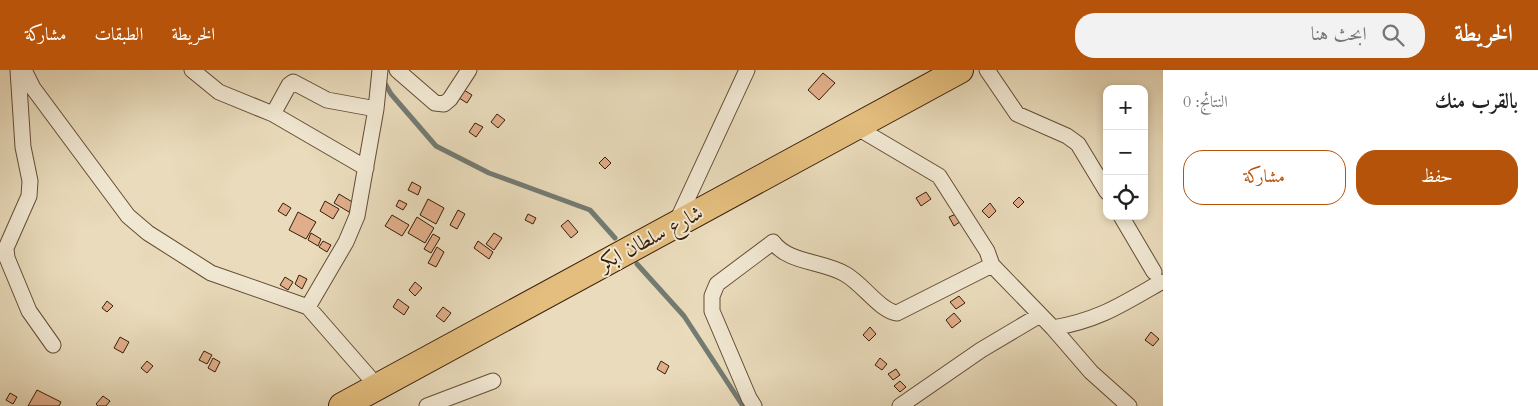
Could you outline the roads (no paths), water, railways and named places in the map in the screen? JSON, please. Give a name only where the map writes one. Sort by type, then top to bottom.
[{"type":"highway","name":"شارع سلطان ابكر","points":[[342,406],[960,70]]},
{"type":"street","points":[[18,70],[23,147],[30,181],[29,196],[6,248],[7,258],[29,312],[52,345]]},
{"type":"street","points":[[24,70],[33,88],[128,216],[148,232],[211,274],[308,307],[377,386]]},
{"type":"street","points":[[192,70],[219,92],[273,114],[366,168]]},
{"type":"street","points":[[308,307],[346,242],[357,216],[376,109],[380,70]]},
{"type":"street","points":[[397,70],[435,103],[444,104],[450,99],[469,70]]},
{"type":"street","points":[[676,224],[746,70]]},
{"type":"street","points":[[987,70],[1017,114],[1067,136],[1078,144],[1103,185]]},
{"type":"street","points":[[273,114],[289,85],[293,82],[327,100],[376,109]]},
{"type":"street","points":[[856,127],[939,176],[987,251],[992,265],[1053,328],[1091,372],[1129,406]]},
{"type":"street","points":[[1053,328],[1082,323],[1099,317],[1160,274],[1124,220]]},
{"type":"street","points":[[0,224],[14,232]]},
{"type":"street","points":[[754,406],[712,311],[712,296],[717,284],[773,242],[784,253],[829,266],[847,274],[890,312],[897,313],[992,265]]},
{"type":"street","points":[[900,406],[981,350],[1040,315]]},
{"type":"street","points":[[427,406],[493,381]]},
{"type":"waterway","points":[[383,80],[391,94],[436,146],[489,173],[590,210],[615,238]]},
{"type":"waterway","points":[[637,264],[684,316],[743,406]]}]
